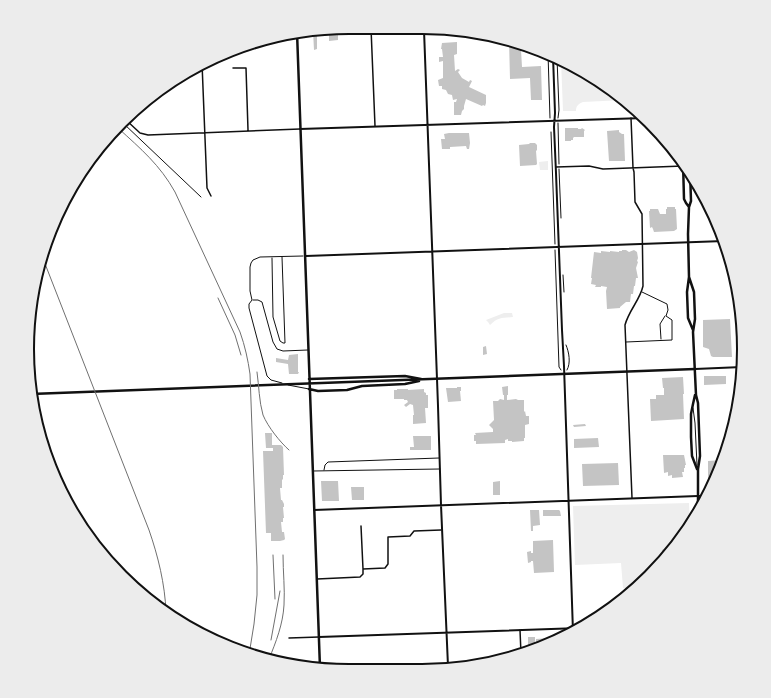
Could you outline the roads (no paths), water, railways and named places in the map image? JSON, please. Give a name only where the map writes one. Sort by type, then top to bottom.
[{"type":"main road","points":[[297,39],[320,662]]},
{"type":"main road","points":[[683,173],[684,199],[689,206]]},
{"type":"main road","points":[[690,185],[689,277],[687,292],[688,318],[693,332]]},
{"type":"main road","points":[[689,277],[694,292],[695,319],[693,332],[700,456],[698,469],[698,501]]},
{"type":"main road","points":[[38,394],[695,369]]},
{"type":"main road","points":[[309,379],[405,376],[425,380]]},
{"type":"main road","points":[[309,389],[318,391],[347,390],[362,386],[405,384],[425,380]]},
{"type":"main road","points":[[696,395],[691,414],[692,456],[698,469]]},
{"type":"street","points":[[372,34],[375,127]]},
{"type":"street","points":[[424,34],[440,458],[440,505],[448,663]]},
{"type":"street","points":[[553,63],[573,626]]},
{"type":"street","points":[[233,68],[246,68],[248,131]]},
{"type":"street","points":[[203,70],[207,188],[211,196]]},
{"type":"street","points":[[631,118],[636,202],[642,214],[643,286],[642,292],[627,317],[625,325],[632,498]]},
{"type":"street","points":[[129,123],[140,133],[148,135],[636,118]]},
{"type":"street","points":[[556,167],[586,166],[602,169],[678,166]]},
{"type":"street","points":[[305,256],[718,241]]},
{"type":"street","points":[[695,369],[736,367]]},
{"type":"street","points":[[314,510],[698,496]]},
{"type":"street","points":[[316,578],[360,577],[363,574],[361,526]]},
{"type":"street","points":[[362,569],[384,568],[387,566],[388,537],[410,536],[414,531],[442,530]]},
{"type":"street","points":[[289,638],[568,628]]},
{"type":"street","points":[[520,630],[521,648]]},
{"type":"lane","points":[[272,256],[273,317],[280,341],[285,343],[282,256]]},
{"type":"lane","points":[[305,256],[272,256],[260,257],[253,260],[250,267],[250,291],[252,300],[249,304],[249,308],[267,376],[275,382],[292,387],[309,389]]},
{"type":"lane","points":[[642,292],[667,304],[668,310],[666,316],[660,324],[661,340]]},
{"type":"lane","points":[[252,300],[262,302],[273,342],[277,349],[283,351],[308,350]]},
{"type":"lane","points":[[626,342],[672,340],[672,320],[666,316]]},
{"type":"lane","points":[[324,471],[325,464],[328,462],[440,458]]},
{"type":"lane","points":[[313,472],[440,469]]},
{"type":"railway","points":[[121,131],[156,165],[175,192],[240,332],[245,348],[250,374],[257,567],[257,595],[250,648]]},
{"type":"railway","points":[[46,265],[149,530],[160,570],[165,605]]},
{"type":"railway","points":[[218,298],[235,335],[241,355]]},
{"type":"railway","points":[[257,372],[263,415],[274,434],[289,450]]},
{"type":"railway","points":[[273,555],[275,599]]},
{"type":"railway","points":[[271,654],[279,633],[284,605],[283,555]]},
{"type":"railway","points":[[271,640],[280,591]]}]
